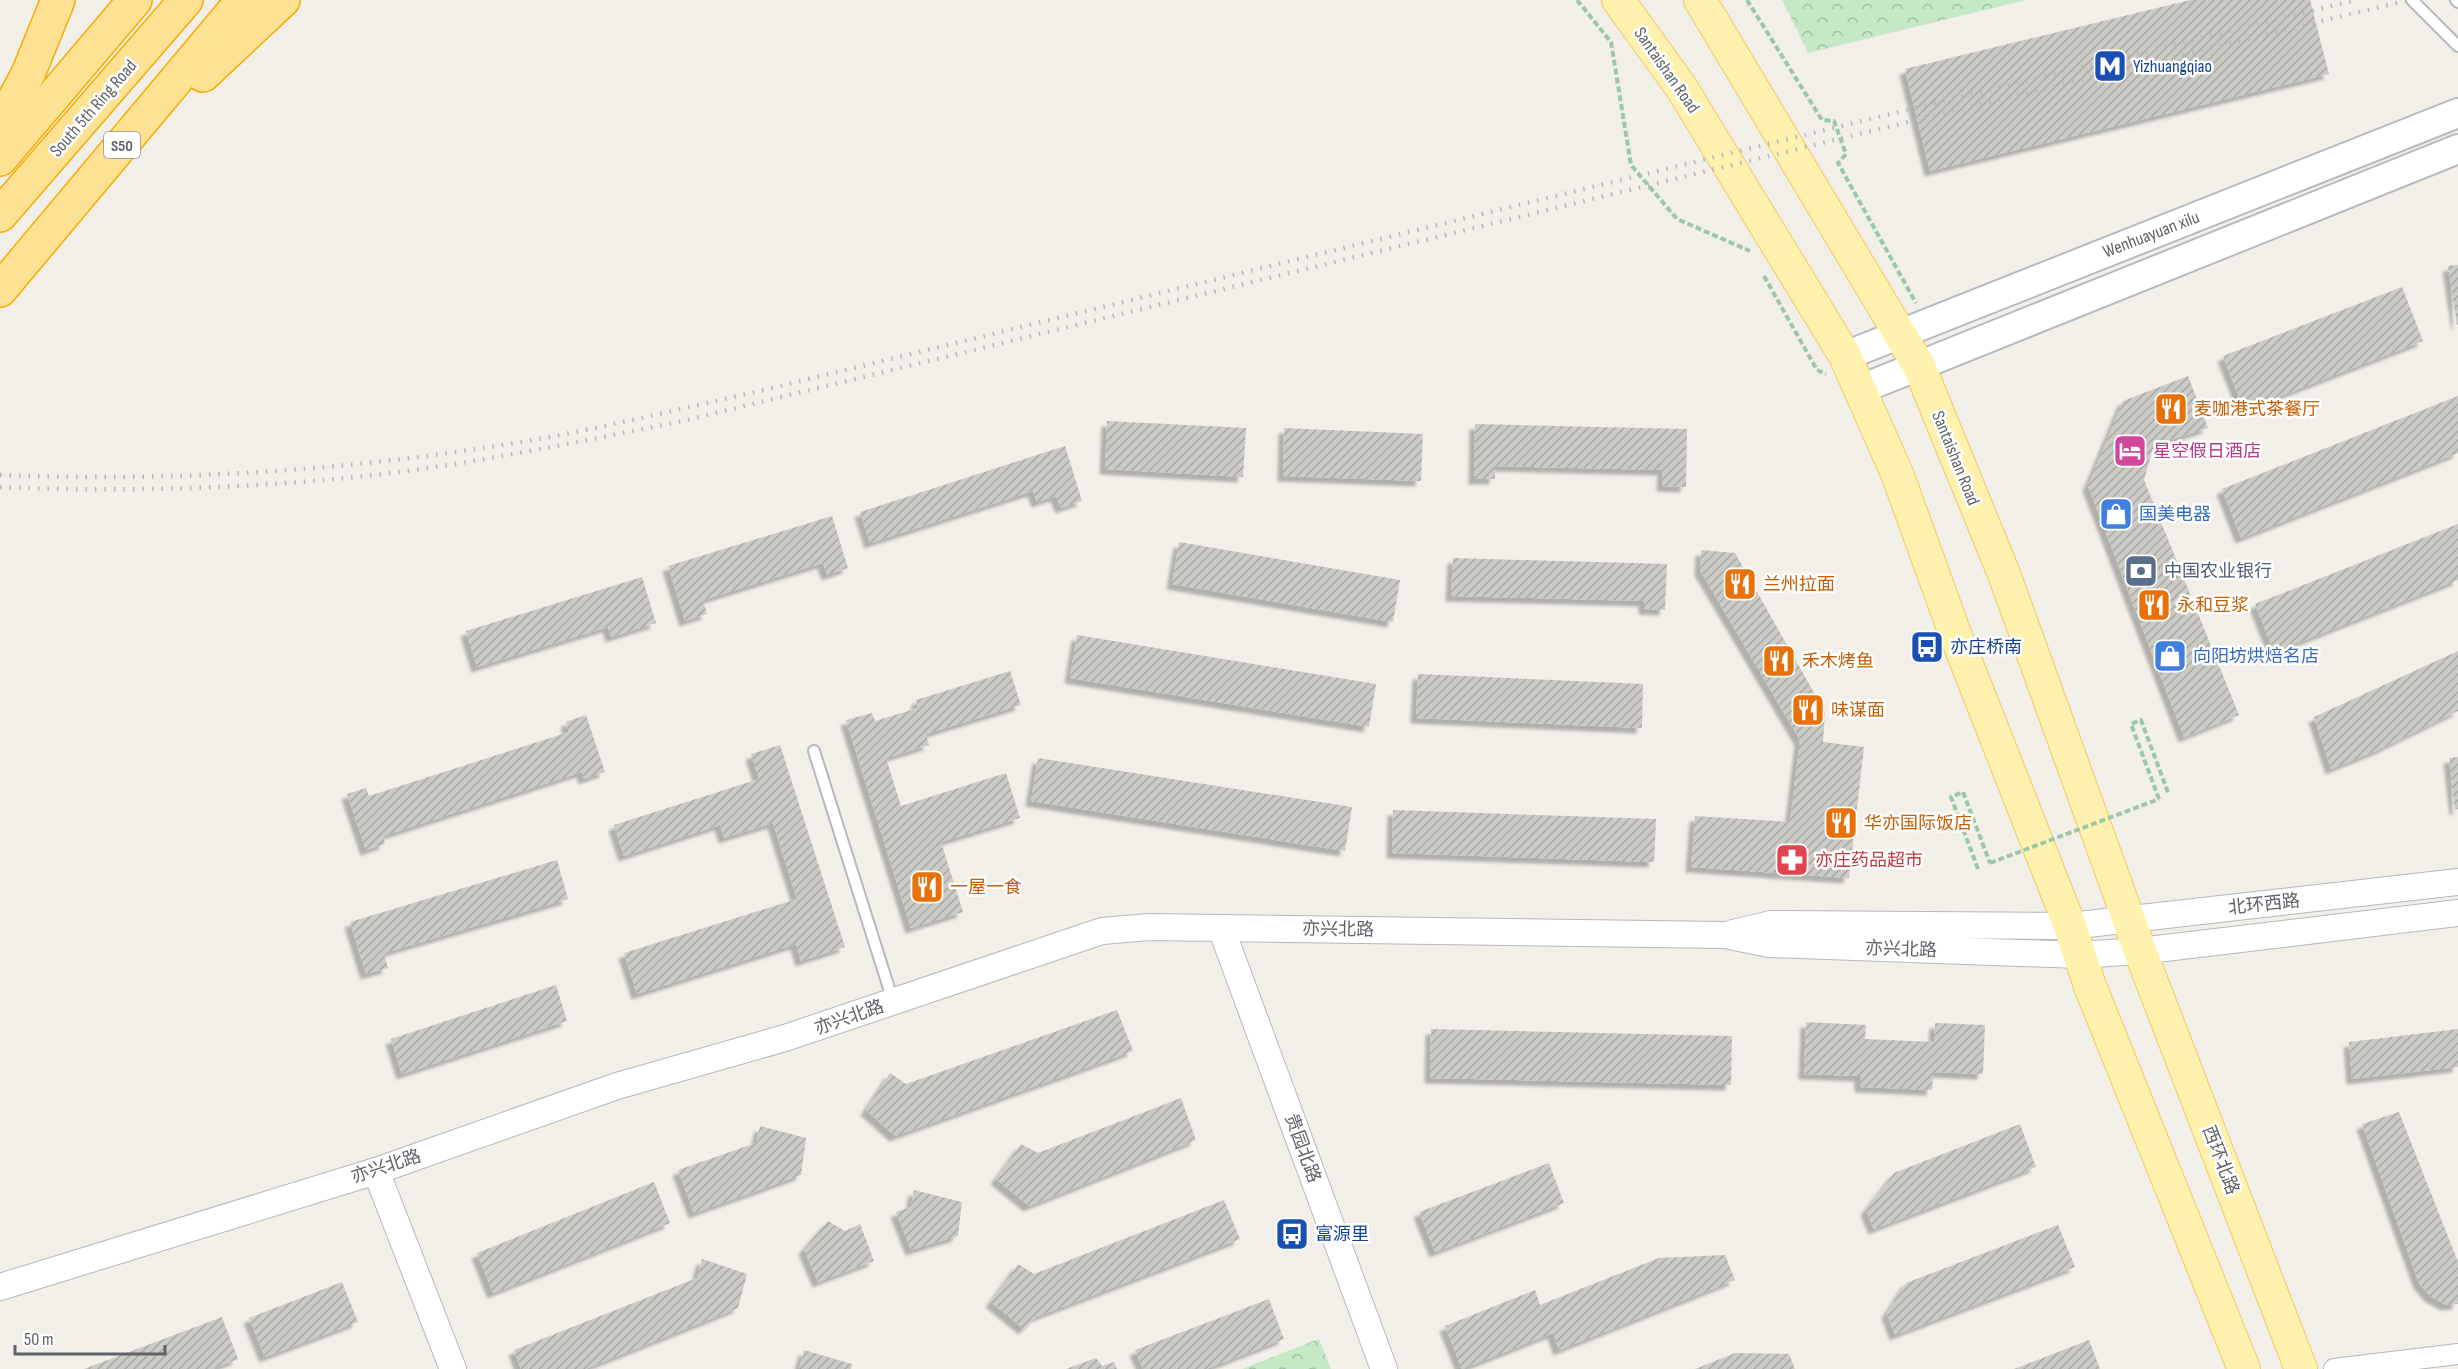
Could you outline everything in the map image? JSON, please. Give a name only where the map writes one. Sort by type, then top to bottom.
[{"type":"highway","points":[[0,126],[32,65],[58,0]]},
{"type":"highway","points":[[0,159],[135,0]]},
{"type":"highway","name":"South 5th Ring Road","points":[[0,215],[186,0]]},
{"type":"highway","name":"S50","points":[[0,290],[243,0]]},
{"type":"highway","points":[[93,180],[282,0]]},
{"type":"main road","name":"Santaishan Road","points":[[1618,0],[1681,87],[1845,356],[1861,389],[1898,476],[1954,631],[2074,941]]},
{"type":"main road","name":"Santaishan Road","points":[[1700,0],[1913,328],[1919,366],[2004,574],[2140,951]]},
{"type":"main road","name":"Wenhuayuan xilu","points":[[1845,356],[2458,113]]},
{"type":"main road","name":"Wenhuayuan xilu","points":[[1861,389],[2458,149]]},
{"type":"main road","points":[[2074,941],[2244,1369]]},
{"type":"main road","name":"西环北路","points":[[2140,951],[2301,1369]]},
{"type":"street","name":"北环西路","points":[[2074,941],[2130,920],[2458,882]]},
{"type":"street","name":"北环西路","points":[[2074,941],[2140,951],[2458,913]]},
{"type":"street","name":"亦兴北路","points":[[0,1287],[376,1171],[617,1086],[785,1038],[1102,931],[1149,927],[1725,935],[1772,924],[2074,941]]},
{"type":"street","name":"贵园北路","points":[[1221,928],[1384,1369]]},
{"type":"street","points":[[376,1171],[453,1369]]},
{"type":"street","points":[[2334,1369],[2458,1354]]},
{"type":"lane","points":[[2412,0],[2458,46]]},
{"type":"lane","points":[[814,751],[893,1002]]},
{"type":"path","points":[[1577,0],[1611,42],[1631,165],[1677,219],[1749,250],[1755,260]]},
{"type":"path","points":[[1747,0],[1822,120],[1834,121],[1846,154],[1838,163],[1913,328]]},
{"type":"path","points":[[1761,270],[1816,370],[1861,389]]},
{"type":"path","points":[[1978,869],[1951,797],[1962,792],[1990,863],[2159,799],[2131,724],[2141,720],[2169,795]]},
{"type":"green space","points":[[1782,0],[2026,0],[1808,53]]},
{"type":"green space","points":[[1319,1339],[1331,1369],[1242,1369]]},
{"type":"building","points":[[2190,0],[2310,0],[2329,74],[1930,171],[1905,69]]},
{"type":"building","points":[[2458,265],[2458,325],[2457,325],[2448,266]]},
{"type":"building","points":[[2402,287],[2423,341],[2244,410],[2223,356]]},
{"type":"building","points":[[2188,376],[2208,428],[2154,445],[2144,480],[2239,715],[2184,737],[2088,486],[2123,401]]},
{"type":"building","points":[[2458,396],[2458,453],[2241,538],[2222,489]]},
{"type":"building","points":[[1107,421],[1246,428],[1243,477],[1105,469]]},
{"type":"building","points":[[1475,424],[1687,429],[1686,487],[1662,486],[1663,470],[1495,466],[1495,479],[1474,479]]},
{"type":"building","points":[[1284,428],[1423,434],[1421,481],[1283,476]]},
{"type":"building","points":[[1065,446],[1082,501],[1061,508],[1056,496],[1037,502],[1033,491],[870,543],[860,512]]},
{"type":"building","points":[[832,516],[848,568],[827,575],[823,563],[703,600],[707,614],[685,621],[668,566]]},
{"type":"building","points":[[2458,524],[2458,580],[2274,652],[2255,604]]},
{"type":"building","points":[[1179,542],[1400,580],[1393,622],[1172,584]]},
{"type":"building","points":[[1701,550],[1735,553],[1825,712],[1823,742],[1864,747],[1849,878],[1691,867],[1695,816],[1790,822],[1800,740],[1700,570]]},
{"type":"building","points":[[1453,558],[1667,564],[1665,610],[1644,609],[1644,601],[1451,596]]},
{"type":"building","points":[[642,577],[656,623],[611,637],[608,627],[477,667],[466,631]]},
{"type":"building","points":[[1077,635],[1376,684],[1369,727],[1070,678]]},
{"type":"building","points":[[2458,651],[2458,711],[2378,750],[2331,769],[2314,717]]},
{"type":"building","points":[[1010,671],[1021,705],[926,734],[929,745],[886,758],[901,806],[1006,773],[1020,818],[941,842],[963,912],[911,928],[846,720],[872,713],[875,721],[918,708],[916,700]]},
{"type":"building","points":[[1418,674],[1643,684],[1642,728],[1416,718]]},
{"type":"building","points":[[586,715],[605,772],[584,779],[582,772],[383,836],[385,844],[366,850],[347,794],[366,788],[369,796],[569,732],[566,722]]},
{"type":"building","points":[[780,745],[845,947],[801,961],[796,944],[637,994],[624,953],[797,899],[773,823],[724,838],[720,825],[624,856],[614,825],[759,779],[751,754]]},
{"type":"building","points":[[2458,757],[2458,809],[2455,810],[2449,758]]},
{"type":"building","points":[[1038,758],[1352,807],[1345,851],[1031,801]]},
{"type":"building","points":[[1393,810],[1656,819],[1654,862],[1392,853]]},
{"type":"building","points":[[557,860],[568,899],[384,953],[388,968],[366,974],[350,922]]},
{"type":"building","points":[[556,985],[567,1021],[402,1074],[391,1039]]},
{"type":"building","points":[[1117,1010],[1133,1051],[895,1136],[866,1110],[890,1073],[906,1084]]},
{"type":"building","points":[[1806,1022],[1866,1025],[1865,1039],[1934,1042],[1935,1023],[1985,1025],[1983,1074],[1933,1072],[1932,1090],[1860,1087],[1860,1076],[1804,1074]]},
{"type":"building","points":[[1431,1029],[1732,1036],[1731,1085],[1430,1078]]},
{"type":"building","points":[[2458,1029],[2458,1067],[2352,1079],[2349,1042]]},
{"type":"building","points":[[1181,1098],[1196,1140],[1029,1206],[996,1179],[1021,1144],[1038,1153]]},
{"type":"building","points":[[2399,1112],[2458,1262],[2458,1304],[2446,1305],[2430,1296],[2419,1283],[2362,1124]]},
{"type":"building","points":[[2020,1124],[2036,1167],[1874,1229],[1866,1210],[1894,1173]]},
{"type":"building","points":[[760,1126],[806,1138],[801,1175],[694,1213],[678,1170],[756,1143]]},
{"type":"building","points":[[1549,1163],[1564,1203],[1435,1252],[1419,1212]]},
{"type":"building","points":[[654,1182],[670,1223],[493,1293],[477,1253]]},
{"type":"building","points":[[914,1190],[962,1202],[958,1236],[911,1250],[896,1212],[911,1207]]},
{"type":"building","points":[[1224,1200],[1240,1239],[1036,1317],[1024,1329],[991,1302],[1018,1264],[1034,1274]]},
{"type":"building","points":[[828,1221],[845,1231],[860,1224],[874,1261],[818,1282],[804,1249]]},
{"type":"building","points":[[2058,1225],[2075,1267],[1895,1335],[1887,1313],[1906,1283]]},
{"type":"building","points":[[1725,1255],[1735,1280],[1559,1350],[1553,1333],[1462,1369],[1445,1326],[1535,1290],[1540,1305],[1659,1258]]},
{"type":"building","points":[[702,1259],[747,1274],[738,1308],[585,1369],[521,1369],[514,1350],[697,1278]]},
{"type":"building","points":[[342,1282],[358,1322],[265,1357],[249,1318]]},
{"type":"building","points":[[1269,1299],[1284,1339],[1206,1369],[1143,1369],[1135,1350]]},
{"type":"building","points":[[222,1317],[238,1359],[212,1369],[84,1369]]},
{"type":"building","points":[[2089,1340],[2100,1369],[2014,1369]]},
{"type":"building","points":[[804,1350],[852,1364],[851,1369],[799,1369]]},
{"type":"building","points":[[1735,1353],[1789,1354],[1795,1369],[1695,1369]]},
{"type":"building","points":[[1096,1358],[1102,1366],[1114,1362],[1117,1369],[1066,1369]]},
{"type":"railway","points":[[0,475],[129,477],[258,472],[451,453],[579,431],[768,389],[2356,0]]},
{"type":"railway","points":[[0,487],[173,488],[260,485],[346,478],[473,461],[683,421],[2408,0]]},
{"type":"place","name":"Yizhuangqiao","points":[[2110,66]]},
{"type":"place","name":"麦咖港式茶餐厅","points":[[2171,409]]},
{"type":"place","name":"星空假日酒店","points":[[2130,451]]},
{"type":"place","name":"国美电器","points":[[2116,514]]},
{"type":"place","name":"中国农业银行","points":[[2141,571]]},
{"type":"place","name":"兰州拉面","points":[[1740,584]]},
{"type":"place","name":"永和豆浆","points":[[2154,605]]},
{"type":"place","name":"亦庄桥南","points":[[1927,647]]},
{"type":"place","name":"向阳坊烘焙名店","points":[[2170,656]]},
{"type":"place","name":"禾木烤鱼","points":[[1779,661]]},
{"type":"place","name":"味谋面","points":[[1808,710]]},
{"type":"place","name":"华亦国际饭店","points":[[1841,823]]},
{"type":"place","name":"亦庄药品超市","points":[[1792,860]]},
{"type":"place","name":"一屋一食","points":[[927,887]]},
{"type":"place","name":"富源里","points":[[1292,1234]]}]
